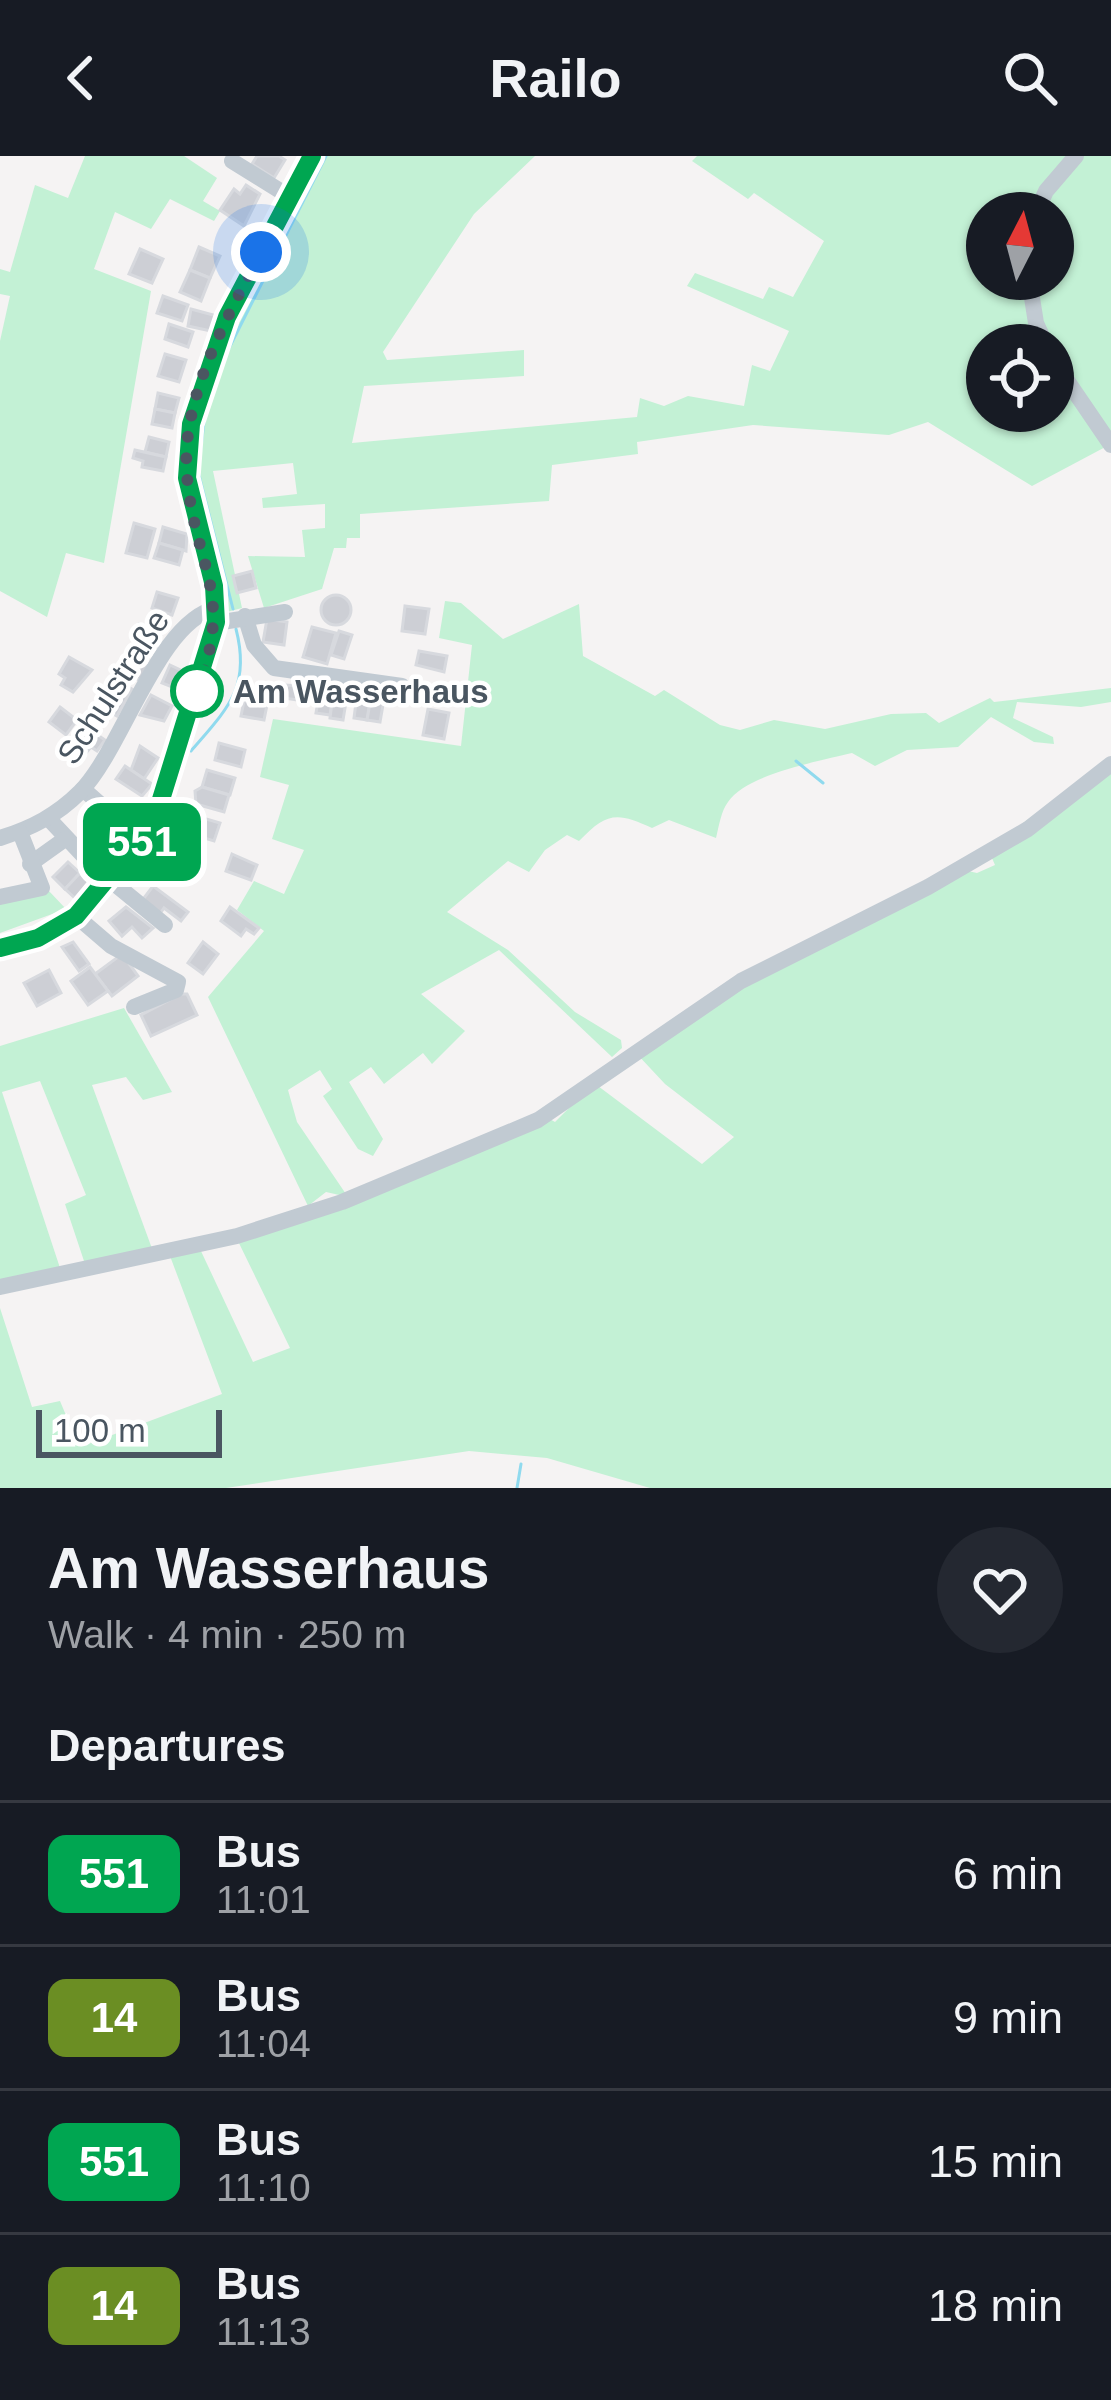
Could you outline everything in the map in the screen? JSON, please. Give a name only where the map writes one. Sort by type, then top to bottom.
[{"type":"street","points":[[0,948],[38,938],[76,916],[143,842],[211,652],[219,617],[187,478],[186,451],[208,365],[227,317],[312,156]]},
{"type":"street","points":[[1046,192],[1076,156]]},
{"type":"street","points":[[232,161],[290,196]]},
{"type":"street","points":[[1074,391],[1111,446]]},
{"type":"street","points":[[219,617],[285,612]]},
{"type":"street","points":[[244,616],[254,645],[274,668],[402,686]]},
{"type":"street","name":"Schulstraße","points":[[0,838],[49,819],[83,789],[184,624],[219,617]]},
{"type":"street","points":[[0,1287],[236,1236],[342,1202],[538,1120],[742,982],[1012,839],[1111,764]]},
{"type":"street","points":[[83,789],[143,842]]},
{"type":"street","points":[[49,819],[110,881],[165,925]]},
{"type":"street","points":[[0,897],[43,888],[20,832]]},
{"type":"street","points":[[30,863],[65,839]]},
{"type":"street","points":[[76,916],[116,949],[178,982],[176,989],[134,1007]]},
{"type":"street","points":[[99,962],[116,949]]},
{"type":"green space","points":[[85,156],[184,156],[217,178],[203,201],[220,211],[214,221],[170,199],[151,229],[115,212],[94,269],[151,291],[104,563],[66,553],[47,617],[0,591],[0,341],[10,296],[0,294],[0,269],[10,272],[35,185],[68,198]]},
{"type":"green space","points":[[321,156],[535,156],[474,214],[383,352],[387,360],[524,350],[524,376],[364,386],[352,443],[637,417],[640,398],[664,406],[688,396],[744,406],[752,365],[770,371],[789,331],[687,286],[695,273],[763,299],[769,287],[793,297],[824,241],[754,193],[748,199],[692,161],[697,156],[1111,156],[1111,444],[1032,486],[928,422],[889,435],[753,425],[637,442],[638,454],[552,465],[549,501],[360,514],[360,538],[347,538],[346,548],[334,548],[322,589],[264,608],[248,556],[305,557],[302,530],[325,528],[325,504],[263,508],[262,498],[297,494],[293,463],[213,471],[242,608],[223,613],[194,487],[196,429],[219,347],[258,266]]},
{"type":"green space","points":[[445,601],[461,603],[503,639],[579,604],[583,656],[655,696],[664,690],[720,725],[740,730],[774,720],[825,729],[891,714],[926,713],[939,723],[990,698],[994,702],[1111,688],[1111,702],[1081,707],[1017,702],[1013,718],[1053,737],[1054,744],[1034,742],[991,717],[958,747],[907,750],[875,766],[852,753],[785,770],[737,792],[724,810],[716,838],[669,820],[652,828],[620,817],[604,820],[579,841],[567,835],[545,850],[529,872],[508,861],[447,912],[508,950],[575,1012],[621,1040],[622,1048],[612,1057],[499,950],[421,994],[465,1031],[432,1064],[423,1053],[384,1084],[371,1067],[349,1082],[383,1139],[373,1156],[358,1149],[323,1096],[332,1089],[320,1070],[288,1090],[297,1122],[348,1197],[326,1192],[308,1206],[208,997],[264,931],[237,910],[254,881],[284,894],[304,850],[272,839],[289,785],[260,777],[273,719],[461,746],[472,645],[439,638]]},
{"type":"green space","points":[[1111,758],[1111,1488],[650,1488],[547,1458],[469,1451],[226,1488],[0,1488],[0,1308],[32,1407],[60,1401],[78,1444],[88,1444],[222,1394],[170,1256],[200,1249],[253,1362],[290,1348],[237,1239],[548,1118],[555,1122],[594,1083],[702,1164],[734,1137],[665,1084],[636,1053],[743,984],[968,871],[977,873],[995,865],[988,849]]},
{"type":"green space","points":[[48,890],[66,909],[0,933],[0,900]]},
{"type":"green space","points":[[124,1008],[172,1092],[143,1100],[126,1077],[92,1085],[154,1254],[86,1267],[65,1204],[86,1195],[40,1081],[2,1092],[62,1274],[0,1283],[0,1046]]},
{"type":"building","points":[[257,156],[285,160],[274,178],[252,164]]},
{"type":"building","points":[[246,185],[260,194],[244,226],[220,210],[234,189],[240,194]]},
{"type":"building","points":[[199,247],[220,256],[210,278],[190,270]]},
{"type":"building","points":[[140,249],[163,259],[152,283],[129,274]]},
{"type":"building","points":[[190,270],[210,278],[201,301],[180,292]]},
{"type":"building","points":[[163,296],[188,305],[182,321],[157,313]]},
{"type":"building","points":[[191,309],[217,316],[211,331],[188,326]]},
{"type":"building","points":[[169,324],[193,332],[188,347],[165,339]]},
{"type":"building","points":[[165,354],[186,360],[179,382],[158,376]]},
{"type":"building","points":[[158,393],[179,398],[175,413],[155,409]]},
{"type":"building","points":[[155,409],[175,413],[172,428],[152,424]]},
{"type":"building","points":[[149,437],[169,442],[166,457],[145,452]]},
{"type":"building","points":[[135,450],[166,457],[163,471],[142,467],[143,461],[133,458]]},
{"type":"building","points":[[134,523],[155,529],[147,558],[126,553]]},
{"type":"building","points":[[163,527],[187,534],[186,551],[159,543]]},
{"type":"building","points":[[159,543],[183,550],[179,565],[154,558]]},
{"type":"building","points":[[252,571],[256,588],[237,593],[233,576]]},
{"type":"building","points":[[157,592],[178,598],[172,615],[152,608]]},
{"type":"building","points":[[336,595],[351,610],[336,625],[321,610]]},
{"type":"building","points":[[405,606],[429,609],[425,634],[402,631]]},
{"type":"building","points":[[152,616],[166,622],[156,647],[134,639],[139,624],[148,627]]},
{"type":"building","points":[[267,619],[287,622],[284,645],[263,642]]},
{"type":"building","points":[[312,627],[336,633],[327,664],[303,657]]},
{"type":"building","points":[[339,631],[352,635],[344,659],[331,655]]},
{"type":"building","points":[[419,651],[447,656],[444,672],[416,665]]},
{"type":"building","points":[[69,657],[92,670],[73,692],[61,685],[65,678],[59,674]]},
{"type":"building","points":[[129,657],[148,666],[141,681],[121,672]]},
{"type":"building","points":[[170,665],[187,673],[180,690],[162,683]]},
{"type":"building","points":[[111,677],[132,689],[117,716],[96,705]]},
{"type":"building","points":[[300,678],[314,680],[311,702],[284,698],[286,685],[300,686]]},
{"type":"building","points":[[320,689],[334,691],[330,715],[316,713]]},
{"type":"building","points":[[333,694],[347,696],[343,720],[330,718]]},
{"type":"building","points":[[151,695],[172,706],[164,721],[140,715]]},
{"type":"building","points":[[357,695],[371,697],[367,720],[354,718]]},
{"type":"building","points":[[371,697],[384,699],[380,722],[367,720]]},
{"type":"building","points":[[244,701],[267,705],[264,720],[241,716]]},
{"type":"building","points":[[60,707],[77,720],[66,735],[49,722]]},
{"type":"building","points":[[428,709],[449,713],[444,739],[423,735]]},
{"type":"building","points":[[82,724],[105,740],[97,751],[91,747],[86,753],[70,741]]},
{"type":"building","points":[[219,743],[245,750],[241,767],[215,760]]},
{"type":"building","points":[[140,746],[158,758],[144,779],[131,770]]},
{"type":"building","points":[[125,766],[152,784],[142,796],[116,779]]},
{"type":"building","points":[[207,770],[235,778],[230,795],[202,787]]},
{"type":"building","points":[[202,787],[229,795],[224,812],[196,804],[195,791]]},
{"type":"building","points":[[196,816],[220,823],[214,841],[191,834]]},
{"type":"building","points":[[101,819],[123,839],[113,850],[90,830]]},
{"type":"building","points":[[90,830],[113,850],[103,861],[81,841]]},
{"type":"building","points":[[232,854],[257,865],[251,880],[226,871]]},
{"type":"building","points":[[68,862],[80,873],[65,889],[53,877]]},
{"type":"building","points":[[80,873],[92,885],[77,900],[65,889]]},
{"type":"building","points":[[153,886],[188,912],[181,921],[164,908],[159,915],[141,902]]},
{"type":"building","points":[[126,907],[153,928],[142,938],[132,927],[122,936],[109,921]]},
{"type":"building","points":[[230,907],[259,928],[254,934],[246,929],[241,936],[221,921]]},
{"type":"building","points":[[73,942],[89,964],[79,971],[62,947]]},
{"type":"building","points":[[203,942],[218,954],[203,974],[188,963]]},
{"type":"building","points":[[122,954],[138,976],[112,996],[95,974]]},
{"type":"building","points":[[90,967],[108,991],[88,1005],[71,981]]},
{"type":"building","points":[[49,970],[61,993],[37,1006],[24,983]]},
{"type":"building","points":[[187,994],[197,1015],[151,1036],[141,1015]]},
{"type":"waterway","points":[[219,368],[326,156]]},
{"type":"waterway","points":[[206,406],[198,471],[233,609]]},
{"type":"waterway","points":[[191,751],[233,696],[240,666],[236,629]]},
{"type":"waterway","points":[[796,761],[823,783]]},
{"type":"waterway","points":[[517,1488],[521,1464]]},
{"type":"bus line","name":"551","points":[[0,948],[38,938],[76,916],[143,842],[154,822],[170,761],[211,652],[216,622],[214,586],[187,478],[191,424],[227,317],[312,156]]},
{"type":"place","name":"Am Wasserhaus","points":[[197,691]]},
{"type":"route","points":[[197,691],[211,652],[217,608],[187,478],[186,451],[208,365],[261,252]]}]
